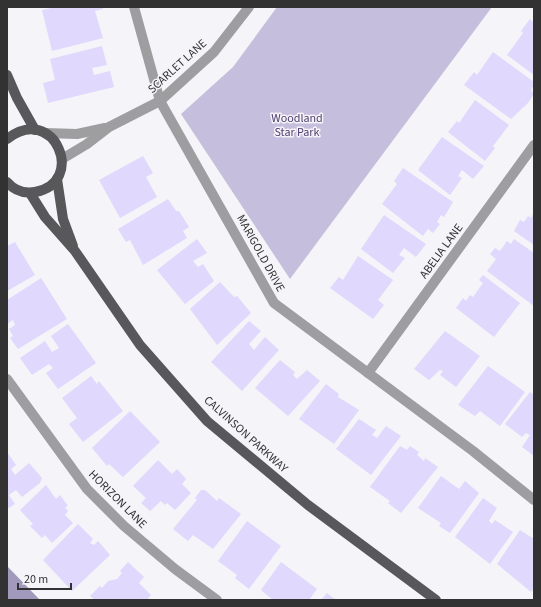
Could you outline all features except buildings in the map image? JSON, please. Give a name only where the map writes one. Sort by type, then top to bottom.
[{"type":"main road","points":[[7,75],[17,98],[35,130]]},
{"type":"main road","points":[[7,139],[24,130],[35,130],[45,133],[59,148],[62,158],[61,169],[57,179],[50,186],[41,191],[30,193],[20,191],[8,185]]},
{"type":"main road","name":"CALVINSON PARKWAY","points":[[57,179],[63,219],[75,251]]},
{"type":"main road","name":"CALVINSON PARKWAY","points":[[30,193],[45,217],[75,251],[140,345],[207,420],[308,506],[436,600]]},
{"type":"street","name":"MARIGOLD DRIVE","points":[[134,7],[160,101],[274,303],[473,451],[534,500]]},
{"type":"street","name":"SCARLET LANE","points":[[62,158],[87,144],[109,127],[160,101],[214,52],[249,7]]},
{"type":"street","name":"SCARLET LANE","points":[[45,133],[77,134],[109,127]]},
{"type":"street","name":"ABELIA LANE","points":[[368,373],[534,145]]},
{"type":"street","name":"HORIZON LANE","points":[[7,379],[86,489],[124,526],[174,569],[217,600]]},
{"type":"green space","name":"Woodland Star Park","points":[[277,7],[492,7],[290,279],[181,114],[233,67]]},
{"type":"shaded area","points":[[7,566],[40,600],[7,600]]}]
